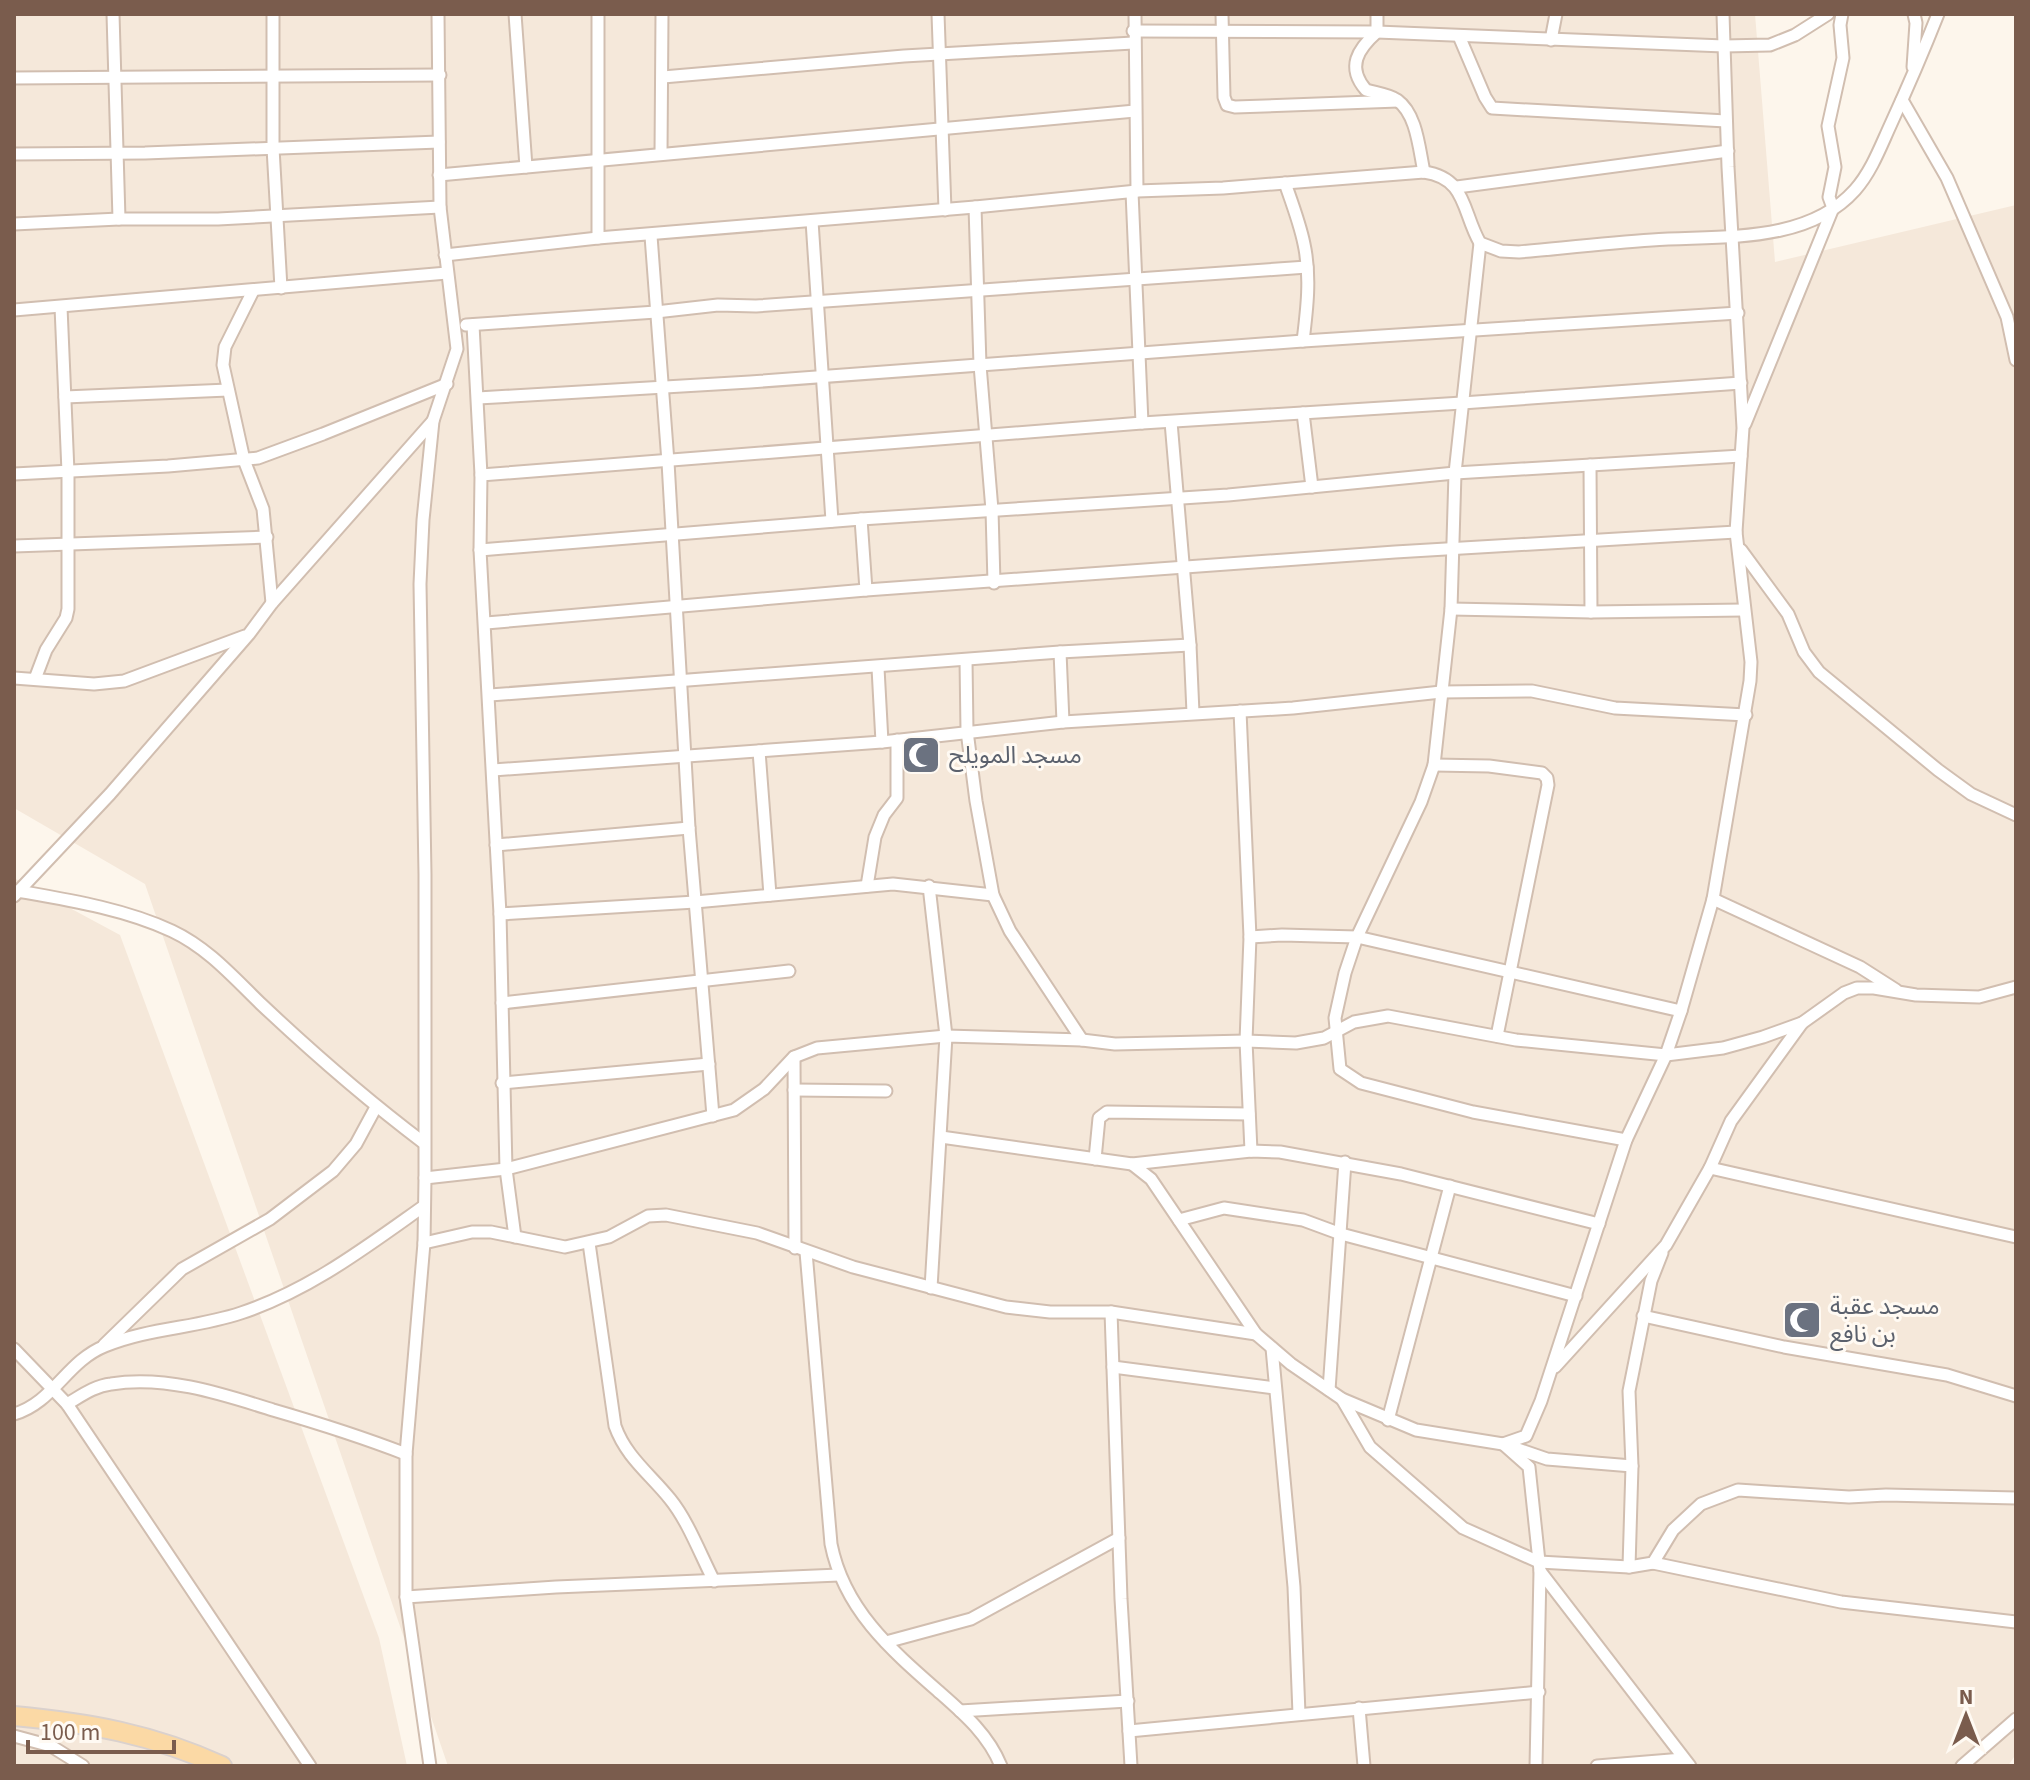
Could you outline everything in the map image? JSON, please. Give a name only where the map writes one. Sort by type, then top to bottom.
[{"type":"main road","points":[[14,1716],[128,1731],[222,1766]]},
{"type":"street","points":[[113,14],[119,219]]},
{"type":"street","points":[[273,14],[273,148],[281,288]]},
{"type":"street","points":[[430,1766],[406,1597],[406,1454],[424,1243],[425,874],[420,584],[433,421],[455,360],[456,326],[440,207],[438,14]]},
{"type":"street","points":[[515,14],[526,167]]},
{"type":"street","points":[[598,14],[598,238]]},
{"type":"street","points":[[661,154],[662,14]]},
{"type":"street","points":[[938,14],[945,210]]},
{"type":"street","points":[[1135,14],[1136,280],[1142,423]]},
{"type":"street","points":[[1222,14],[1224,97],[1231,107],[1398,101]]},
{"type":"street","points":[[1377,14],[1377,32],[1362,45],[1357,55],[1357,77],[1366,90],[1398,101],[1413,124],[1424,172]]},
{"type":"street","points":[[1551,40],[1556,14]]},
{"type":"street","points":[[1503,1444],[1526,1436],[1551,1371],[1626,1140],[1666,1055],[1681,1011],[1713,899],[1746,715],[1751,662],[1736,532],[1743,428],[1723,14]]},
{"type":"street","points":[[663,77],[1223,32],[1377,32],[1724,46],[1770,45],[1795,35],[1828,14]]},
{"type":"street","points":[[1743,428],[1833,208],[1829,197],[1835,167],[1828,126],[1843,58],[1842,14]]},
{"type":"street","points":[[1912,80],[1914,14]]},
{"type":"street","points":[[1480,243],[1501,251],[1519,252],[1764,233],[1790,228],[1833,208],[1853,192],[1867,175],[1912,80],[1938,14]]},
{"type":"street","points":[[1459,36],[1488,104],[1500,111],[1726,121]]},
{"type":"street","points":[[14,78],[440,75]]},
{"type":"street","points":[[1902,100],[1947,178],[2007,317],[2016,360]]},
{"type":"street","points":[[439,175],[1135,111]]},
{"type":"street","points":[[14,154],[439,142]]},
{"type":"street","points":[[1457,187],[1728,151]]},
{"type":"street","points":[[445,255],[598,238],[651,236],[1135,191],[1424,172],[1448,179],[1457,187],[1480,243],[1455,473],[1451,609],[1434,765],[1421,802],[1357,937],[1338,1003],[1335,1032],[1340,1069],[1361,1083],[1473,1112],[1626,1140]]},
{"type":"street","points":[[1285,183],[1304,244],[1307,267],[1308,302],[1303,341]]},
{"type":"street","points":[[14,224],[275,216],[440,207]]},
{"type":"street","points":[[975,207],[980,365],[992,510],[994,583]]},
{"type":"street","points":[[812,221],[832,521]]},
{"type":"street","points":[[651,236],[687,756],[689,828],[713,1116]]},
{"type":"street","points":[[456,326],[656,312],[723,304],[751,306],[1307,267]]},
{"type":"street","points":[[14,310],[447,273]]},
{"type":"street","points":[[253,291],[223,355],[244,460],[261,501],[272,603]]},
{"type":"street","points":[[35,679],[46,650],[66,618],[68,609],[68,472],[61,307]]},
{"type":"street","points":[[478,398],[1738,313]]},
{"type":"street","points":[[473,325],[481,475],[480,550],[500,914],[502,1083],[506,1169],[515,1237]]},
{"type":"street","points":[[481,475],[1142,423],[1741,383]]},
{"type":"street","points":[[14,474],[244,460],[284,449],[447,384]]},
{"type":"street","points":[[65,397],[228,390]]},
{"type":"street","points":[[1303,413],[1312,487]]},
{"type":"street","points":[[16,893],[101,805],[249,634],[272,603],[433,421]]},
{"type":"street","points":[[1171,422],[1193,713]]},
{"type":"street","points":[[480,550],[832,521],[1228,495],[1455,473],[1741,456]]},
{"type":"street","points":[[1590,465],[1591,612]]},
{"type":"street","points":[[861,519],[866,590]]},
{"type":"street","points":[[486,623],[866,590],[1736,532]]},
{"type":"street","points":[[14,546],[267,537]]},
{"type":"street","points":[[1738,546],[1788,614],[1804,652],[1819,672],[1971,794],[2016,815]]},
{"type":"street","points":[[1451,609],[1591,612],[1744,610]]},
{"type":"street","points":[[14,678],[94,684],[124,681],[249,634]]},
{"type":"street","points":[[490,695],[1190,645]]},
{"type":"street","points":[[1060,652],[1063,722]]},
{"type":"street","points":[[966,660],[967,731],[993,895],[1010,931],[1082,1040]]},
{"type":"street","points":[[878,668],[882,742]]},
{"type":"street","points":[[493,770],[882,742],[1063,722],[1293,708],[1441,692],[1532,691],[1615,708],[1746,715]]},
{"type":"street","points":[[1240,711],[1250,937],[1246,1041],[1251,1151]]},
{"type":"street","points":[[867,886],[875,837],[884,815],[897,798],[897,740]]},
{"type":"street","points":[[759,751],[770,895]]},
{"type":"street","points":[[1434,765],[1489,766],[1542,773],[1547,778],[1497,1036]]},
{"type":"street","points":[[496,845],[689,828]]},
{"type":"street","points":[[500,914],[695,902],[893,884],[993,895]]},
{"type":"street","points":[[929,886],[946,1036],[931,1288]]},
{"type":"street","points":[[16,893],[125,915],[187,940],[215,960],[376,1107],[424,1143]]},
{"type":"street","points":[[1713,899],[1860,967],[1899,993]]},
{"type":"street","points":[[1250,937],[1357,937],[1681,1011]]},
{"type":"street","points":[[502,1003],[789,971]]},
{"type":"street","points":[[425,1178],[506,1169],[734,1110],[750,1100],[794,1057],[817,1048],[946,1036],[1082,1040],[1115,1044],[1314,1041],[1354,1022],[1388,1016],[1497,1036],[1666,1055],[1723,1048],[1802,1023],[1844,993],[1857,988],[1979,997],[2016,987]]},
{"type":"street","points":[[1629,1567],[1632,1466],[1629,1391],[1651,1281],[1666,1245],[1710,1168],[1731,1121],[1802,1023]]},
{"type":"street","points":[[794,1057],[801,1250],[831,1544],[839,1575],[860,1614],[982,1732],[1001,1766]]},
{"type":"street","points":[[502,1083],[709,1064]]},
{"type":"street","points":[[794,1090],[886,1091]]},
{"type":"street","points":[[14,1414],[33,1408],[74,1365],[102,1347],[182,1269],[270,1219],[333,1171],[356,1144],[376,1107]]},
{"type":"street","points":[[1095,1159],[1099,1118],[1107,1112],[1249,1114]]},
{"type":"street","points":[[941,1137],[1132,1164],[1251,1151],[1280,1152],[1345,1162],[1599,1224]]},
{"type":"street","points":[[1329,1390],[1345,1162]]},
{"type":"street","points":[[1132,1164],[1151,1179],[1256,1334],[1342,1399],[1416,1430],[1503,1444],[1547,1459],[1632,1466]]},
{"type":"street","points":[[1710,1168],[2016,1237]]},
{"type":"street","points":[[1388,1420],[1450,1186]]},
{"type":"street","points":[[102,1347],[238,1314],[279,1298],[325,1275],[424,1206]]},
{"type":"street","points":[[1179,1220],[1224,1208],[1303,1220],[1341,1234],[1576,1296]]},
{"type":"street","points":[[424,1243],[472,1232],[491,1232],[565,1247],[609,1237],[648,1216],[666,1215],[757,1233],[801,1250],[1006,1307],[1050,1312],[1111,1312],[1256,1334]]},
{"type":"street","points":[[589,1243],[615,1426],[628,1455],[672,1501],[714,1581]]},
{"type":"street","points":[[1551,1371],[1666,1245]]},
{"type":"street","points":[[1111,1312],[1131,1766]]},
{"type":"street","points":[[1643,1316],[1784,1347],[1947,1375],[2016,1396]]},
{"type":"street","points":[[1272,1348],[1294,1587],[1299,1714]]},
{"type":"street","points":[[14,1349],[67,1404],[310,1766]]},
{"type":"street","points":[[1113,1367],[1275,1388]]},
{"type":"street","points":[[67,1404],[87,1391],[107,1384],[170,1384],[270,1409],[363,1437],[406,1454]]},
{"type":"street","points":[[1342,1399],[1370,1447],[1463,1528],[1540,1567],[1686,1762]]},
{"type":"street","points":[[1503,1444],[1529,1467],[1540,1567],[1536,1766]]},
{"type":"street","points":[[1653,1563],[1673,1530],[1701,1504],[1738,1490],[1849,1497],[2016,1498]]},
{"type":"street","points":[[886,1642],[971,1619],[1119,1538]]},
{"type":"street","points":[[1540,1567],[1629,1567],[1653,1563],[1841,1602],[2016,1622]]},
{"type":"street","points":[[406,1597],[839,1575]]},
{"type":"street","points":[[1129,1731],[1539,1692]]},
{"type":"street","points":[[960,1711],[1128,1701]]},
{"type":"street","points":[[1359,1708],[1364,1766]]},
{"type":"street","points":[[1962,1766],[2016,1719]]},
{"type":"street","points":[[14,1736],[51,1746],[83,1766]]},
{"type":"street","points":[[1597,1766],[1686,1762]]},
{"type":"shaded area","points":[[14,14],[1755,14],[1775,262],[2016,205],[2016,1754],[2008,1766],[448,1766],[145,884],[14,808]]},
{"type":"shaded area","points":[[14,878],[120,935],[379,1638],[407,1766],[14,1766]]},
{"type":"place","name":"مسجد المويلح","points":[[921,755]]},
{"type":"place","name":"مسجد عقبة بن نافع","points":[[1802,1320]]}]
